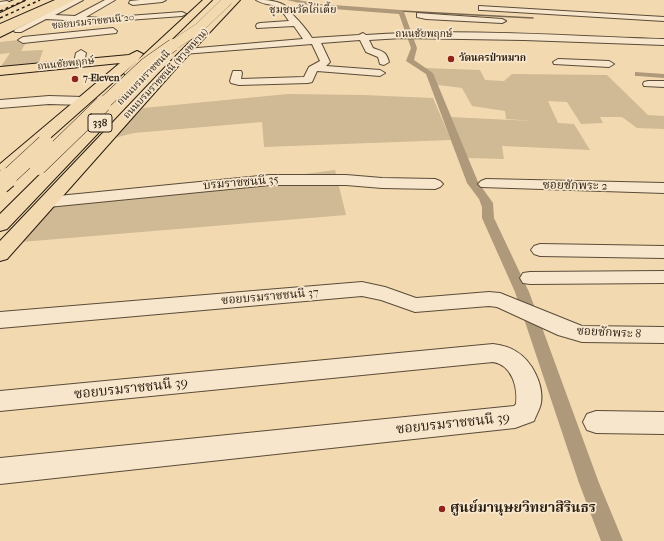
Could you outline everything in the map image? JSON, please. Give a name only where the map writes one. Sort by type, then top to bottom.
[{"type":"main road","points":[[4,5],[18,0]]},
{"type":"main road","points":[[4,5],[21,0]]},
{"type":"main road","points":[[0,27],[54,1],[63,0]]},
{"type":"main road","points":[[0,27],[63,0]]},
{"type":"main road","points":[[0,34],[71,0]]},
{"type":"main road","name":"ถนนบรมราชชนนี (ทางขนาน)","points":[[0,254],[186,48],[197,0]]},
{"type":"main road","name":"ถนนบรมราชชนนี","points":[[0,225],[193,18],[208,0]]},
{"type":"main road","name":"ถนนบรมราชชนนี","points":[[0,193],[193,18],[221,0]]},
{"type":"main road","points":[[0,184],[90,103],[199,28],[228,0]]},
{"type":"main road","points":[[0,240],[186,48],[235,0]]},
{"type":"main road","name":"ถนนบรมราชชนนี (ทางขนาน)","points":[[193,18],[235,0]]},
{"type":"main road","points":[[138,54],[193,18]]},
{"type":"main road","points":[[0,204],[44,168],[147,72],[186,48]]},
{"type":"main road","name":"ถนนชัยพฤกษ์","points":[[0,71],[80,58],[138,54]]},
{"type":"main road","name":"338","points":[[0,173],[138,54]]},
{"type":"main road","points":[[0,218],[114,93],[146,64]]},
{"type":"street","points":[[18,30],[79,0]]},
{"type":"street","points":[[67,36],[68,24],[111,0]]},
{"type":"street","points":[[133,4],[162,0]]},
{"type":"street","points":[[237,73],[236,82],[302,81],[310,79],[312,71],[324,63],[325,60],[312,40],[286,14],[285,9],[279,5],[260,0]]},
{"type":"street","points":[[482,8],[664,19]]},
{"type":"street","points":[[45,18],[115,20],[141,13],[193,18]]},
{"type":"street","points":[[420,15],[426,17],[512,25],[519,29],[524,37]]},
{"type":"street","points":[[448,18],[452,35]]},
{"type":"street","name":"ซอยบรมราชชนนี 20","points":[[23,40],[119,31],[115,20]]},
{"type":"street","points":[[260,26],[296,23]]},
{"type":"street","points":[[375,26],[381,35]]},
{"type":"street","points":[[483,26],[487,36]]},
{"type":"street","points":[[609,31],[632,32],[642,41]]},
{"type":"street","points":[[94,43],[96,33]]},
{"type":"street","name":"ถนนชัยพฤกษ์","points":[[186,48],[381,35],[524,37],[543,41],[664,42]]},
{"type":"street","points":[[363,36],[369,50],[382,55],[384,62]]},
{"type":"street","points":[[45,49],[50,37]]},
{"type":"street","points":[[543,41],[633,49]]},
{"type":"street","points":[[558,62],[609,64]]},
{"type":"street","points":[[316,68],[380,73]]},
{"type":"street","points":[[648,84],[664,84]]},
{"type":"street","points":[[0,104],[49,100],[82,101]]},
{"type":"street","name":"บรมราชชนนี 35","points":[[48,202],[270,180],[346,180],[382,183],[434,184]]},
{"type":"street","name":"ซอยชักพระ 2","points":[[486,184],[664,188]]},
{"type":"street","points":[[540,250],[664,252]]},
{"type":"street","points":[[530,278],[664,277]]},
{"type":"street","name":"ซอยบรมราชชนนี 37","points":[[0,320],[362,289],[385,294],[415,305],[489,299],[500,300],[534,315]]},
{"type":"street","name":"ซอยชักพระ 8","points":[[534,315],[566,329],[582,334],[664,336]]},
{"type":"street","name":"ซอยบรมราชชนนี 39","points":[[0,402],[499,353],[514,361],[522,371],[528,389],[529,402],[525,413],[515,417],[0,471]]},
{"type":"street","points":[[596,422],[664,423]]},
{"type":"shaded area","points":[[28,39],[21,51],[43,50],[38,65],[0,68],[10,53],[0,54],[0,42]]},
{"type":"shaded area","points":[[425,68],[480,70],[485,80],[504,81],[512,74],[607,75],[648,115],[664,116],[664,129],[637,128],[622,117],[600,117],[603,123],[581,124],[567,102],[548,101],[558,123],[574,124],[590,150],[502,146],[504,159],[467,158],[449,117],[533,121],[506,119],[505,111],[472,106],[462,88],[438,85],[433,73]]},
{"type":"shaded area","points":[[288,94],[433,98],[451,140],[264,147],[262,122],[134,133],[114,138],[143,108]]},
{"type":"shaded area","points":[[335,170],[346,215],[21,242],[64,195],[297,175]]},
{"type":"waterway","points":[[290,0],[320,6],[401,12],[414,48],[410,61],[429,73],[473,183],[483,195],[487,203],[488,218],[522,292],[589,483],[612,541]]},
{"type":"waterway","points":[[400,11],[533,18]]},
{"type":"waterway","points":[[638,74],[664,76]]},
{"type":"railway","points":[[0,11],[26,0]]},
{"type":"railway","points":[[0,18],[40,0]]},
{"type":"place","name":"วัดนครป่าหมาก","points":[[451,59]]},
{"type":"place","name":"7-Eleven","points":[[75,79]]},
{"type":"place","name":"ศูนย์มานุษยวิทยาสิรินธร","points":[[442,509]]},
{"type":"district","name":"ชุมชนวัดไก่เตี้ย","points":[[303,10]]}]
